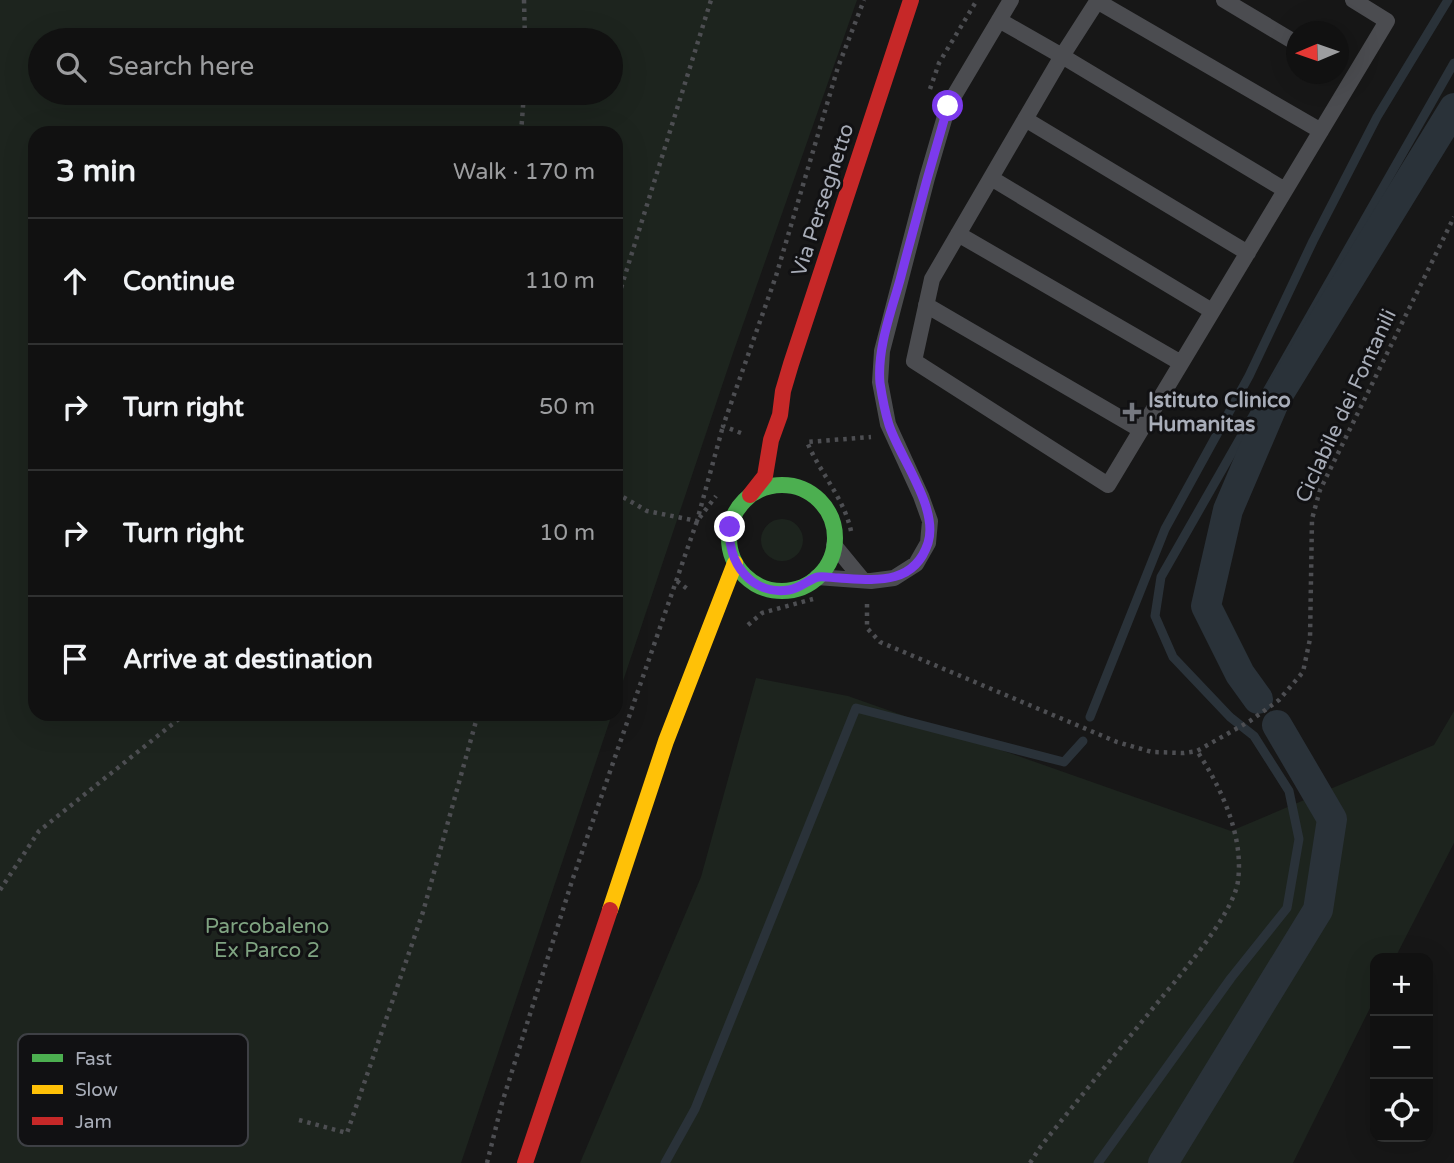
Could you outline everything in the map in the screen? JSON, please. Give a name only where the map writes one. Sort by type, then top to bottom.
[{"type":"street","name":"Via Perseghetto","points":[[750,495],[765,476],[771,440],[780,415],[783,391],[791,364],[911,0]]},
{"type":"street","name":"Via Perseghetto","points":[[780,415],[789,441]]},
{"type":"street","points":[[758,600],[777,590],[801,587],[817,577],[828,562],[834,545],[833,526],[822,503],[802,474]]},
{"type":"street","points":[[777,590],[753,582],[735,563],[729,538],[730,527],[740,505],[750,495],[764,488],[782,485],[800,488],[822,503]]},
{"type":"street","points":[[525,1163],[666,741],[735,563]]},
{"type":"street","points":[[698,655],[737,627]]},
{"type":"lane","points":[[817,577],[871,581],[894,578],[916,564],[928,543],[930,522],[888,424],[880,382],[882,351],[948,106],[1011,0]]},
{"type":"lane","points":[[1224,0],[1286,37]]},
{"type":"lane","points":[[1321,131],[1097,1],[932,279],[914,361],[1108,485],[1212,311],[1248,253],[1387,21],[1353,0]]},
{"type":"lane","points":[[999,20],[1285,191]]},
{"type":"lane","points":[[1349,74],[1353,77]]},
{"type":"lane","points":[[1025,119],[1248,253]]},
{"type":"lane","points":[[991,178],[1212,311]]},
{"type":"lane","points":[[958,234],[1181,363]]},
{"type":"lane","points":[[926,304],[1141,430]]},
{"type":"lane","points":[[834,545],[862,579]]},
{"type":"path","points":[[524,0],[525,28]]},
{"type":"path","points":[[623,282],[711,0]]},
{"type":"path","points":[[487,1163],[502,1103],[572,881],[697,521],[723,426],[776,276],[838,67],[864,0]]},
{"type":"path","points":[[522,126],[523,105]]},
{"type":"path","name":"Ciclabile dei Fontanili","points":[[1197,751],[1250,721],[1279,699],[1303,672],[1310,639],[1312,519],[1320,489],[1454,217]]},
{"type":"path","points":[[723,426],[747,435]]},
{"type":"path","points":[[807,442],[871,437]]},
{"type":"path","points":[[697,521],[720,491]]},
{"type":"path","points":[[623,497],[647,511],[697,521]]},
{"type":"path","points":[[737,627],[762,613],[824,598]]},
{"type":"path","points":[[855,601],[867,604],[867,628],[880,642],[922,662],[1117,742],[1152,752],[1197,751],[1212,773],[1227,808],[1238,851],[1238,882],[1225,914],[1195,956],[1030,1163]]},
{"type":"path","points":[[0,890],[39,831],[176,721]]},
{"type":"path","points":[[299,1120],[347,1133],[423,912],[476,721]]},
{"type":"green space","name":"Parcobaleno Ex Parco 2","points":[[0,0],[857,0],[733,353],[623,681],[623,126],[28,126],[28,721],[610,721],[461,1163],[0,1163]]},
{"type":"green space","points":[[782,519],[797,525],[803,540],[797,555],[782,561],[767,555],[761,540],[767,525]]},
{"type":"green space","points":[[756,678],[848,696],[1231,831],[1434,745],[1454,711],[1454,843],[1398,953],[1370,953],[1370,1008],[1293,1163],[580,1163],[701,877]]},
{"type":"waterway","points":[[1090,717],[1165,529],[1249,376],[1313,241],[1377,117],[1448,0]]},
{"type":"waterway","points":[[1098,1163],[1231,978],[1287,908],[1299,839],[1289,791],[1254,736],[1230,717],[1173,657],[1155,616],[1161,577],[1454,63]]},
{"type":"waterway","points":[[1258,699],[1240,674],[1206,606],[1228,510],[1275,400],[1454,108]]},
{"type":"waterway","points":[[665,1163],[695,1109],[856,708],[1064,762],[1083,741]]},
{"type":"waterway","points":[[1163,1163],[1318,910],[1332,819],[1277,725]]},
{"type":"traffic: fast","points":[[782,485],[802,489],[819,501],[831,518],[835,538],[831,558],[819,575],[802,587],[782,591],[762,587],[745,575],[733,558],[729,538],[733,518],[745,501],[762,489],[782,485]]},
{"type":"traffic: slow","points":[[610,910],[666,741],[735,563]]},
{"type":"traffic: jam","points":[[750,495],[765,476],[771,440],[780,415],[783,391],[791,364],[911,0]]},
{"type":"traffic: jam","points":[[525,1163],[610,910]]},
{"type":"place","name":"Istituto Clinico Humanitas","points":[[1132,412]]},
{"type":"route","points":[[730,527],[730,551],[739,570],[753,582],[777,590],[801,587],[817,577],[871,581],[894,578],[916,564],[928,543],[930,522],[888,424],[880,382],[882,351],[891,311],[948,106]]}]
